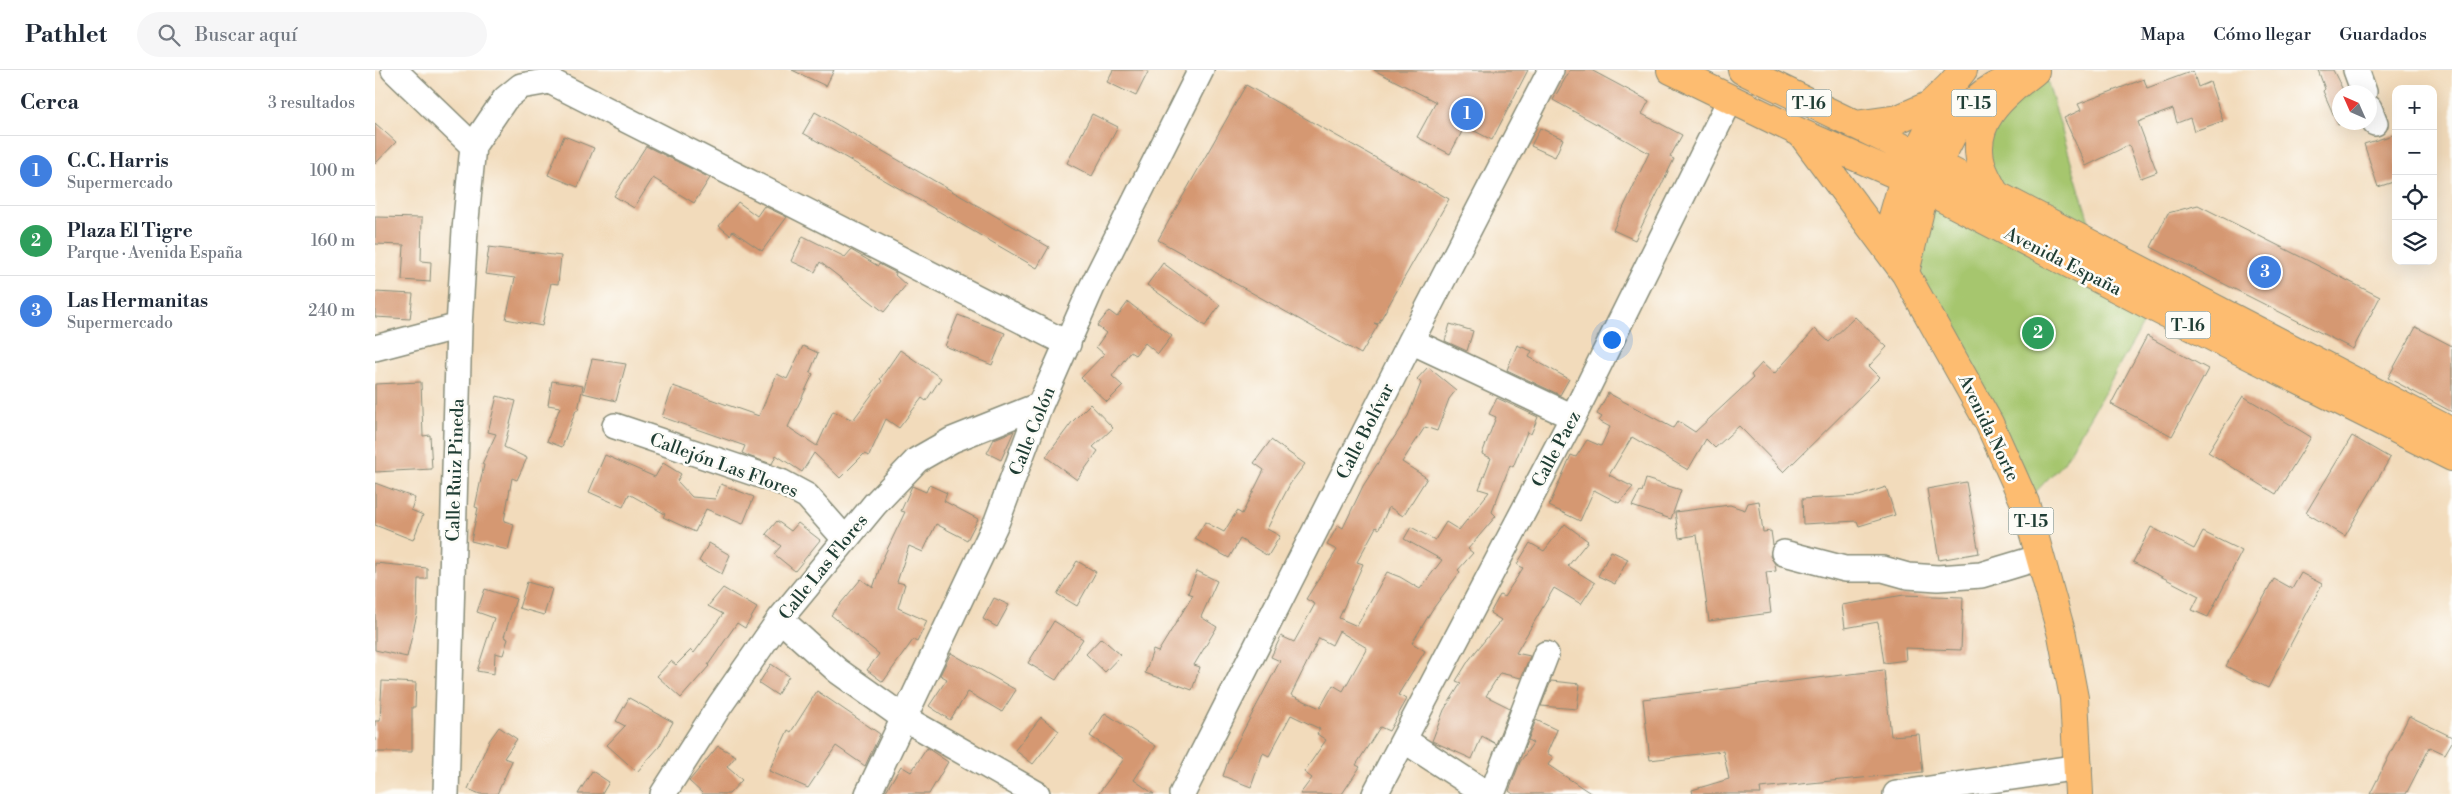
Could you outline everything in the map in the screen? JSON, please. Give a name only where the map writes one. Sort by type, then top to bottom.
[{"type":"main road","name":"Avenida España","points":[[1671,70],[1730,100],[1915,184],[2161,312],[2452,457]]},
{"type":"main road","name":"T-15","points":[[1927,159],[1967,110],[1983,94],[2000,84],[2035,70]]},
{"type":"main road","name":"T-15","points":[[1996,195],[1982,166],[1979,144],[1984,122],[1995,104],[2035,70]]},
{"type":"main road","name":"Avenida España","points":[[1753,76],[1927,159],[2452,432]]},
{"type":"main road","name":"T-16","points":[[1753,76],[1801,133]]},
{"type":"main road","name":"T-15","points":[[1885,245],[1927,159],[1957,78]]},
{"type":"main road","name":"T-16","points":[[1855,125],[1898,119],[1930,105],[1957,78]]},
{"type":"main road","name":"Avenida Norte","points":[[1801,133],[1905,273],[1989,422],[2025,503],[2062,635],[2074,698],[2079,794]]},
{"type":"main road","name":"T-15","points":[[1905,273],[1915,184]]},
{"type":"street","points":[[394,70],[473,146],[505,99],[521,86],[550,81],[1068,344]]},
{"type":"street","name":"Calle Colón","points":[[868,794],[997,521],[1040,405],[1092,287],[1201,70]]},
{"type":"street","name":"Calle Bolívar","points":[[1182,794],[1411,341],[1551,70]]},
{"type":"street","points":[[2356,70],[2361,85]]},
{"type":"street","name":"Calle Paez","points":[[1375,794],[1573,417],[1730,100]]},
{"type":"street","name":"Calle Ruiz Pineda","points":[[446,794],[459,326],[473,146]]},
{"type":"street","points":[[375,348],[459,326]]},
{"type":"street","points":[[1411,341],[1573,417]]},
{"type":"street","name":"Calle Las Flores","points":[[663,794],[720,705],[780,619],[845,539],[917,460],[952,440],[1040,405]]},
{"type":"street","name":"Callejón Las Flores","points":[[615,426],[781,482],[807,496],[845,539]]},
{"type":"street","points":[[1784,553],[1845,569],[1883,569],[1908,576],[1938,578],[1981,575],[2041,557]]},
{"type":"street","points":[[780,619],[838,671],[903,718],[1037,794]]},
{"type":"street","points":[[1493,794],[1546,654]]},
{"type":"street","points":[[1404,740],[1487,794]]},
{"type":"street","points":[[1897,794],[2079,767]]},
{"type":"green space","points":[[2044,70],[2089,222],[2063,230],[1996,195],[1984,122]]},
{"type":"green space","points":[[1925,189],[2153,307],[2064,462],[2025,503],[1905,273]]},
{"type":"building","points":[[792,70],[834,70],[826,86]]},
{"type":"building","points":[[1113,70],[1149,70],[1136,96],[1107,82]]},
{"type":"building","points":[[1374,70],[1528,70],[1492,140],[1465,126],[1450,154],[1417,137],[1436,102]]},
{"type":"building","points":[[1570,70],[1591,70],[1649,101],[1642,114],[1682,135],[1670,157],[1674,159],[1635,240],[1613,230],[1649,153],[1553,100]]},
{"type":"building","points":[[2318,70],[2333,70],[2340,85],[2332,85],[2332,111],[2323,91],[2325,89]]},
{"type":"building","points":[[2193,71],[2198,87],[2210,82],[2223,121],[2194,131],[2190,118],[2177,123],[2173,109],[2138,122],[2157,172],[2141,178],[2129,145],[2086,166],[2064,118],[2081,110],[2078,104],[2144,79],[2147,88]]},
{"type":"building","points":[[1246,85],[1449,199],[1378,324],[1374,323],[1378,325],[1361,354],[1158,240]]},
{"type":"building","points":[[815,112],[1049,247],[1037,268],[803,133]]},
{"type":"building","points":[[1092,114],[1118,127],[1092,176],[1067,163]]},
{"type":"building","points":[[375,123],[396,142],[375,164]]},
{"type":"building","points":[[1540,128],[1563,139],[1555,157],[1531,146]]},
{"type":"building","points":[[2392,135],[2392,182],[2378,187],[2364,144]]},
{"type":"building","points":[[564,136],[594,148],[578,187],[548,175]]},
{"type":"building","points":[[646,146],[710,178],[694,203],[653,178],[634,208],[614,196]]},
{"type":"building","points":[[738,202],[757,216],[764,206],[787,217],[762,251],[733,231],[730,235],[719,226]]},
{"type":"building","points":[[2198,205],[2380,297],[2353,349],[2151,247],[2168,213]]},
{"type":"building","points":[[375,217],[422,218],[421,261],[431,262],[430,282],[402,280],[404,245],[375,244]]},
{"type":"building","points":[[803,236],[845,257],[851,250],[878,266],[879,264],[896,273],[895,275],[906,285],[884,312],[820,262],[815,272],[791,261]]},
{"type":"building","points":[[489,247],[561,256],[558,284],[551,283],[542,326],[506,319],[515,278],[485,274]]},
{"type":"building","points":[[1163,263],[1220,305],[1205,326],[1147,285]]},
{"type":"building","points":[[375,292],[413,294],[410,319],[375,317]]},
{"type":"building","points":[[1128,302],[1172,336],[1158,354],[1145,343],[1135,355],[1130,352],[1112,376],[1123,386],[1107,402],[1081,378],[1104,354],[1096,347],[1106,333],[1097,326],[1109,311],[1117,317]]},
{"type":"building","points":[[958,315],[1005,333],[992,365],[945,346]]},
{"type":"building","points":[[1855,317],[1887,347],[1869,366],[1880,377],[1784,472],[1739,426],[1715,448],[1706,439],[1688,470],[1632,437],[1609,475],[1633,487],[1619,503],[1594,490],[1580,521],[1549,506],[1571,455],[1576,457],[1587,440],[1601,446],[1610,427],[1599,421],[1602,417],[1597,414],[1608,393],[1673,428],[1678,421],[1695,432],[1753,378],[1751,375],[1762,363],[1774,374],[1815,329],[1829,342]]},
{"type":"building","points":[[1450,324],[1473,331],[1467,351],[1445,341]]},
{"type":"building","points":[[2416,327],[2452,346],[2452,412],[2388,378]]},
{"type":"building","points":[[2147,336],[2208,369],[2172,436],[2111,404]]},
{"type":"building","points":[[1517,345],[1532,351],[1529,357],[1569,379],[1560,395],[1507,370]]},
{"type":"building","points":[[803,346],[818,353],[810,372],[813,374],[788,427],[817,446],[833,411],[853,420],[882,381],[880,379],[900,350],[941,378],[926,401],[922,398],[899,428],[886,419],[869,456],[864,454],[840,478],[814,453],[802,472],[776,455],[772,464],[751,457],[742,453],[745,446],[662,417],[673,386],[759,416],[777,374],[787,379]]},
{"type":"building","points":[[592,359],[626,364],[616,401],[583,393]]},
{"type":"building","points":[[1428,367],[1456,390],[1449,399],[1437,431],[1425,427],[1402,462],[1427,478],[1403,516],[1389,507],[1379,529],[1376,527],[1357,562],[1363,564],[1339,618],[1357,626],[1387,572],[1400,577],[1420,589],[1442,560],[1404,539],[1411,527],[1435,540],[1446,522],[1459,530],[1489,492],[1479,489],[1491,458],[1482,454],[1496,417],[1489,414],[1497,398],[1538,417],[1531,434],[1527,432],[1513,467],[1510,465],[1492,512],[1496,516],[1468,549],[1473,553],[1458,570],[1460,572],[1432,610],[1412,643],[1425,651],[1398,695],[1407,699],[1389,731],[1380,727],[1356,765],[1360,767],[1342,794],[1300,794],[1312,778],[1304,772],[1326,740],[1317,734],[1320,729],[1291,715],[1269,756],[1263,753],[1251,787],[1223,776],[1229,758],[1280,661],[1271,657],[1281,636],[1294,642],[1315,604],[1306,599],[1337,550],[1327,545],[1338,525],[1343,528],[1363,486],[1408,416],[1421,383],[1417,379]],"holes":[[[1339,631],[1367,648],[1343,691],[1333,685],[1320,708],[1291,695],[1319,638],[1332,645]]]},
{"type":"building","points":[[552,381],[583,386],[578,410],[576,410],[562,447],[547,441],[560,407],[548,405]]},
{"type":"building","points":[[421,382],[423,436],[430,435],[432,469],[375,472],[375,384]]},
{"type":"building","points":[[497,396],[516,401],[504,447],[527,458],[517,480],[512,478],[504,521],[514,524],[508,550],[471,541],[478,508],[475,507],[484,465],[482,464],[496,434],[488,432]]},
{"type":"building","points":[[2243,396],[2311,437],[2276,494],[2208,452]]},
{"type":"building","points":[[1090,404],[1113,428],[1093,447],[1098,451],[1077,480],[1046,457],[1072,422]]},
{"type":"building","points":[[1014,431],[1001,460],[987,453],[994,439]]},
{"type":"building","points":[[2352,436],[2390,458],[2345,536],[2306,513]]},
{"type":"building","points":[[1271,440],[1305,464],[1290,484],[1267,529],[1280,536],[1268,556],[1240,539],[1229,558],[1195,539],[1205,522],[1224,532],[1237,511],[1242,514],[1264,470],[1254,463]]},
{"type":"building","points":[[605,455],[655,477],[663,463],[681,474],[677,481],[692,497],[715,499],[721,484],[754,497],[743,524],[706,509],[695,532],[663,517],[665,514],[629,494],[623,507],[589,492]]},
{"type":"building","points":[[1646,479],[1681,490],[1671,519],[1632,506],[1640,491],[1642,492]]},
{"type":"building","points":[[1966,482],[1979,553],[1939,560],[1927,489]]},
{"type":"building","points":[[375,483],[415,498],[411,510],[423,515],[413,540],[375,525]]},
{"type":"building","points":[[929,485],[947,493],[944,501],[978,519],[967,540],[936,524],[923,552],[909,546],[897,582],[905,584],[898,608],[927,621],[917,642],[913,640],[883,682],[867,670],[879,654],[831,615],[861,579],[873,588],[883,558],[905,512],[901,511],[912,486],[926,492]]},
{"type":"building","points":[[1886,487],[1895,515],[1859,526],[1857,521],[1803,524],[1802,499],[1859,496]]},
{"type":"building","points":[[1759,501],[1763,532],[1771,531],[1773,545],[1770,556],[1775,564],[1776,571],[1766,572],[1771,613],[1709,621],[1697,535],[1679,538],[1675,512],[1730,505],[1745,510],[1748,503]]},
{"type":"building","points":[[777,521],[791,531],[798,523],[820,540],[795,571],[774,554],[781,546],[766,534]]},
{"type":"building","points":[[1565,524],[1588,541],[1568,566],[1595,583],[1581,604],[1554,588],[1516,653],[1530,656],[1521,678],[1500,673],[1486,696],[1510,708],[1496,744],[1482,736],[1472,759],[1432,741],[1444,710],[1461,683],[1456,681],[1469,660],[1501,620],[1490,613],[1500,595],[1504,597],[1523,568],[1517,564],[1530,543],[1544,551]]},
{"type":"building","points":[[2151,527],[2194,549],[2203,532],[2242,551],[2208,617],[2192,610],[2199,596],[2133,562]]},
{"type":"building","points":[[709,543],[730,555],[722,574],[699,561]]},
{"type":"building","points":[[1611,551],[1628,559],[1615,584],[1598,576]]},
{"type":"building","points":[[1077,561],[1096,572],[1077,606],[1057,594]]},
{"type":"building","points":[[375,563],[427,568],[427,579],[418,579],[417,614],[407,657],[375,650]]},
{"type":"building","points":[[1197,571],[1217,581],[1201,617],[1217,627],[1194,665],[1200,667],[1192,690],[1145,673],[1153,650],[1158,652],[1193,595],[1188,593]]},
{"type":"building","points":[[2301,573],[2322,584],[2268,688],[2226,666],[2274,579],[2292,589]]},
{"type":"building","points":[[527,582],[552,589],[544,615],[519,608]]},
{"type":"building","points":[[723,588],[757,608],[745,628],[737,623],[709,666],[681,698],[657,676],[671,661],[676,665],[691,650],[694,653],[723,614],[708,606]]},
{"type":"building","points":[[485,589],[516,599],[504,637],[508,639],[503,655],[495,653],[494,674],[477,671],[494,618],[477,612]]},
{"type":"building","points":[[1904,595],[1963,597],[1961,650],[1905,648],[1906,660],[1884,663],[1878,622],[1845,628],[1842,605]]},
{"type":"building","points":[[994,598],[1009,605],[997,627],[983,619]]},
{"type":"building","points":[[1054,621],[1083,639],[1056,680],[1028,663]]},
{"type":"building","points":[[1101,638],[1121,655],[1105,672],[1086,654]]},
{"type":"building","points":[[951,653],[1016,690],[1002,712],[968,692],[950,720],[929,706],[947,679],[940,675]]},
{"type":"building","points":[[771,664],[789,676],[777,695],[759,683]]},
{"type":"building","points":[[1884,670],[1891,736],[1919,734],[1923,772],[1760,788],[1761,794],[1693,794],[1692,790],[1729,779],[1723,751],[1650,760],[1643,699]]},
{"type":"building","points":[[382,681],[416,683],[415,707],[412,707],[412,752],[375,752],[375,721],[380,721]]},
{"type":"building","points":[[1551,681],[1580,684],[1577,709],[1541,706]]},
{"type":"building","points":[[817,691],[880,734],[865,766],[836,746],[808,788],[769,771],[788,730],[791,732]]},
{"type":"building","points":[[629,698],[673,722],[659,747],[637,772],[607,745],[625,726],[616,721]]},
{"type":"building","points":[[1105,713],[1156,746],[1134,780],[1154,794],[1098,794],[1124,759],[1090,736]]},
{"type":"building","points":[[2409,716],[2452,737],[2452,742],[2445,754],[2430,747],[2406,794],[2370,794]]},
{"type":"building","points":[[1041,717],[1059,731],[1033,764],[1015,750]]},
{"type":"building","points":[[1536,720],[1557,730],[1547,753],[1553,757],[1548,765],[1592,794],[1513,794],[1509,791],[1520,762],[1533,743],[1528,740]]},
{"type":"building","points":[[499,727],[517,739],[504,758],[512,761],[497,794],[480,794],[468,789],[489,741]]},
{"type":"building","points":[[718,746],[736,756],[727,767],[742,780],[729,794],[703,794],[689,781]]},
{"type":"building","points":[[927,748],[948,762],[929,794],[884,794],[901,766],[911,772]]},
{"type":"building","points":[[592,771],[609,782],[602,794],[578,794]]},
{"type":"place","name":"C.C. Harris","points":[[1467,114]]},
{"type":"place","name":"Las Hermanitas","points":[[2265,272]]},
{"type":"place","name":"Plaza El Tigre","points":[[2038,333]]}]
